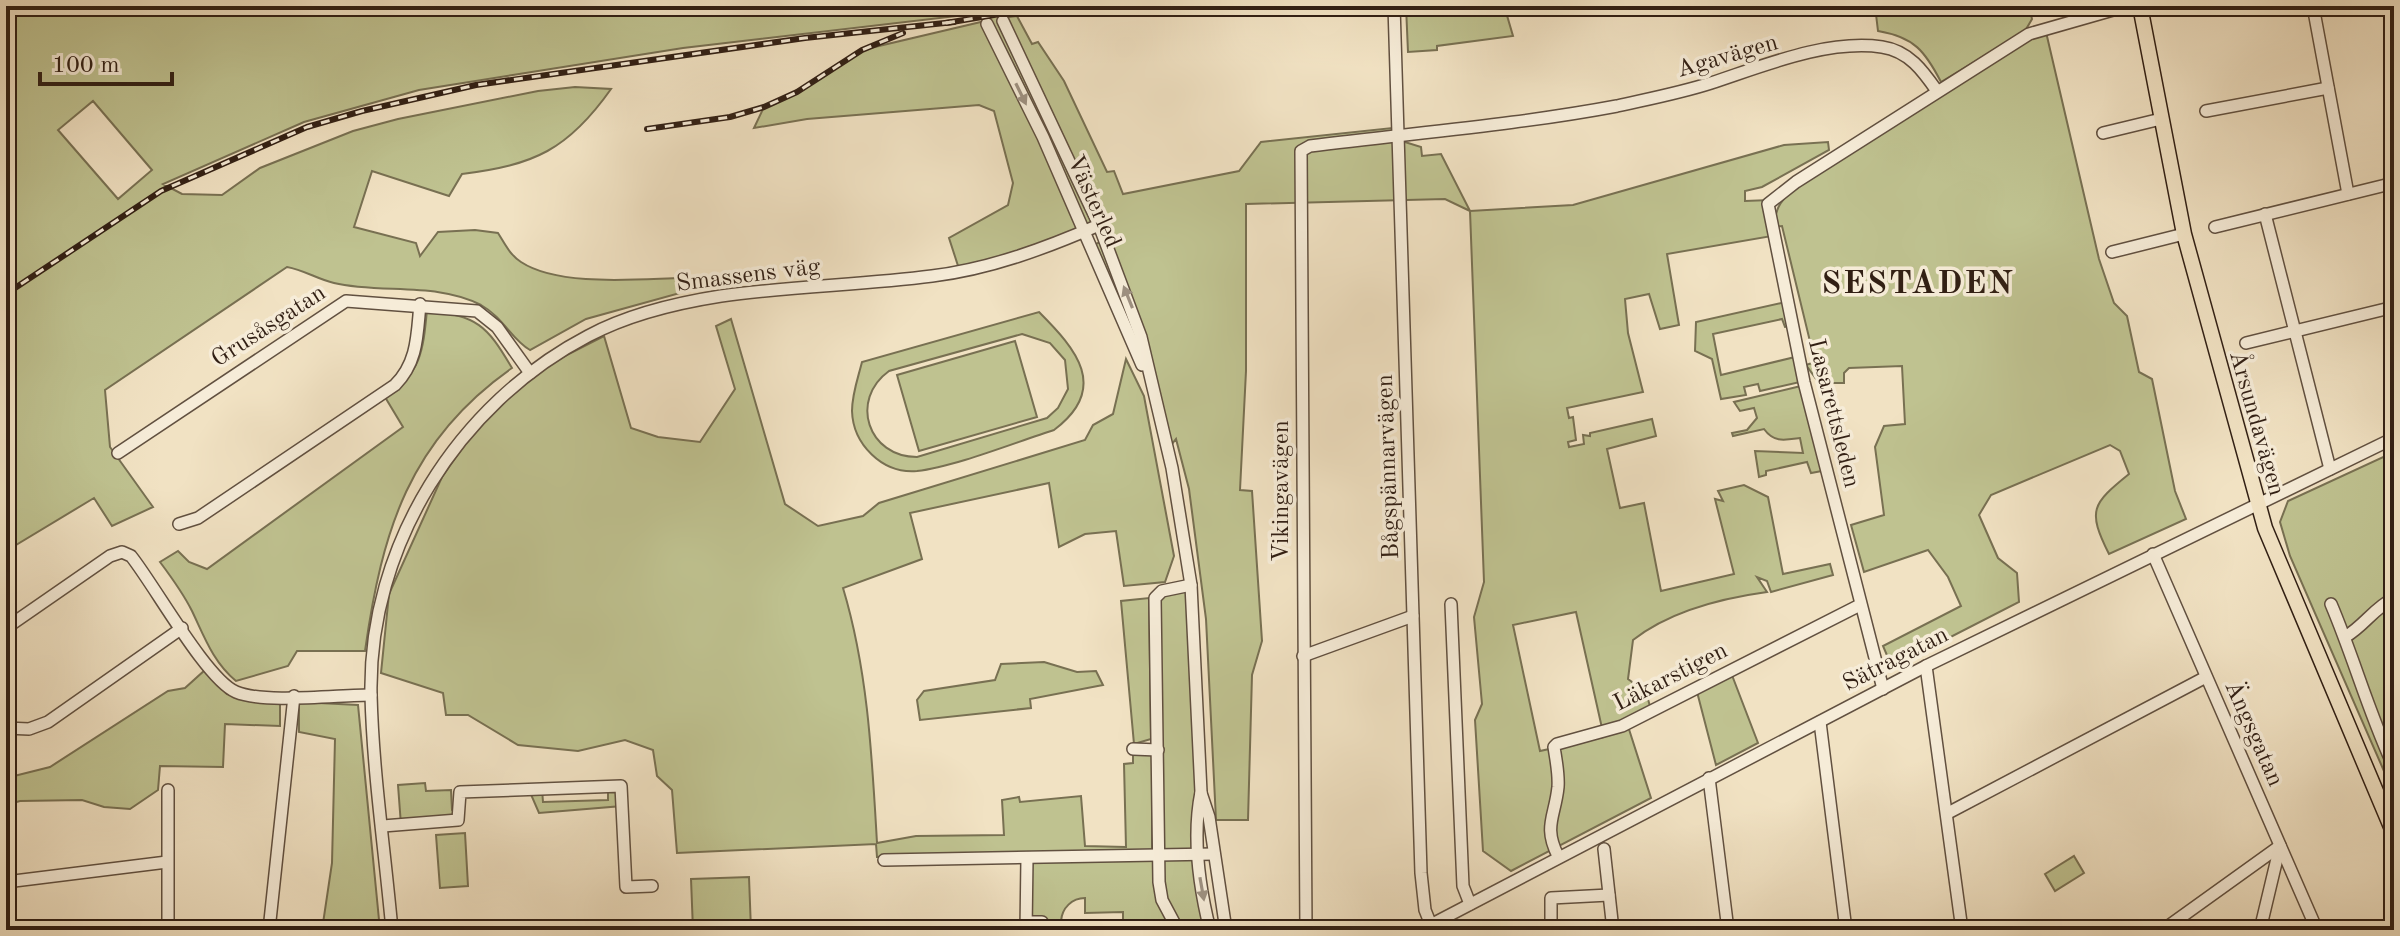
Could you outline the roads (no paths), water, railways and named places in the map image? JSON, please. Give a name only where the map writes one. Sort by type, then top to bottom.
[{"type":"main road","name":"Årsundavägen","points":[[2140,6],[2184,234],[2258,505],[2312,645],[2394,834]]},
{"type":"street","name":"Bågspännarvägen","points":[[1394,6],[1421,889],[1428,928]]},
{"type":"street","points":[[1937,91],[2029,34],[2127,6]]},
{"type":"street","points":[[2313,6],[2348,194]]},
{"type":"street","name":"Västerled","points":[[1003,21],[1099,225],[1135,314],[1156,399],[1172,468],[1191,585],[1201,792],[1226,930]]},
{"type":"street","name":"Västerled","points":[[987,24],[1084,231],[1156,399]]},
{"type":"street","name":"Agavägen","points":[[1399,135],[1615,106],[1690,89],[1798,57],[1861,47],[1884,47],[1906,55],[1937,91]]},
{"type":"street","points":[[2206,111],[2328,88]]},
{"type":"street","name":"Lasarettsleden","points":[[1883,689],[1796,346],[1768,204],[1774,196],[1937,91]]},
{"type":"street","points":[[2103,133],[2161,119]]},
{"type":"street","name":"Vikingavägen","points":[[1306,930],[1299,157],[1301,151],[1310,146],[1399,135]]},
{"type":"street","points":[[2215,227],[2394,183]]},
{"type":"street","points":[[2265,214],[2330,469]]},
{"type":"street","name":"Smassens väg","points":[[392,930],[371,695],[376,638],[389,578],[421,498],[447,458],[479,418],[530,373],[589,335],[664,307],[724,296],[960,272],[1040,249],[1099,225]]},
{"type":"street","points":[[2112,252],[2184,234]]},
{"type":"street","name":"Grusåsgatan","points":[[118,453],[339,303],[363,300],[420,304],[483,314],[530,373]]},
{"type":"street","points":[[179,524],[209,511],[395,385],[407,372],[414,357],[420,304]]},
{"type":"street","points":[[2246,343],[2394,307]]},
{"type":"street","name":"Sätragatan","points":[[1428,928],[1558,856],[1926,666],[2394,438]]},
{"type":"street","points":[[6,628],[110,556],[122,552],[131,556],[217,677],[230,688],[257,696],[371,695]]},
{"type":"street","name":"Ängsgatan","points":[[2153,554],[2317,930]]},
{"type":"street","points":[[1178,930],[1160,892],[1155,598],[1162,591],[1191,585]]},
{"type":"street","points":[[2345,637],[2358,629],[2376,607],[2394,598]]},
{"type":"street","points":[[1451,604],[1463,886],[1470,904]]},
{"type":"street","points":[[2331,604],[2370,714],[2394,767]]},
{"type":"street","name":"Läkarstigen","points":[[1558,856],[1549,836],[1558,789],[1554,747],[1557,744],[1622,726],[1860,605]]},
{"type":"street","points":[[1303,656],[1413,616]]},
{"type":"street","points":[[6,728],[29,729],[48,722],[182,628]]},
{"type":"street","points":[[1926,666],[1962,930]]},
{"type":"street","points":[[1948,813],[2206,677]]},
{"type":"street","points":[[269,930],[294,696]]},
{"type":"street","points":[[1820,722],[1846,930]]},
{"type":"street","points":[[1133,749],[1158,750]]},
{"type":"street","points":[[1709,778],[1728,930]]},
{"type":"street","points":[[383,826],[458,820],[460,792],[621,786],[626,887],[652,886]]},
{"type":"street","points":[[168,790],[168,930]]},
{"type":"street","points":[[2378,798],[2394,791]]},
{"type":"street","name":"Västerled","points":[[1201,792],[1196,817],[1198,854],[1210,930]]},
{"type":"street","points":[[2163,930],[2280,846]]},
{"type":"street","points":[[2260,930],[2280,846]]},
{"type":"street","points":[[1604,849],[1613,930]]},
{"type":"street","points":[[884,860],[1214,854]]},
{"type":"street","points":[[1027,858],[1026,926],[1042,922]]},
{"type":"street","points":[[6,882],[167,862]]},
{"type":"street","points":[[1551,930],[1551,898],[1609,895]]},
{"type":"tunnel","points":[[996,6],[1003,21]]},
{"type":"railway","points":[[946,23],[1048,6]]},
{"type":"railway","points":[[6,294],[161,191],[307,127],[362,111],[476,85],[805,38],[954,22]]},
{"type":"railway","points":[[647,129],[730,117],[764,107],[797,92],[862,50],[903,33]]},
{"type":"district","name":"SESTADEN","points":[[1918,282]]}]
